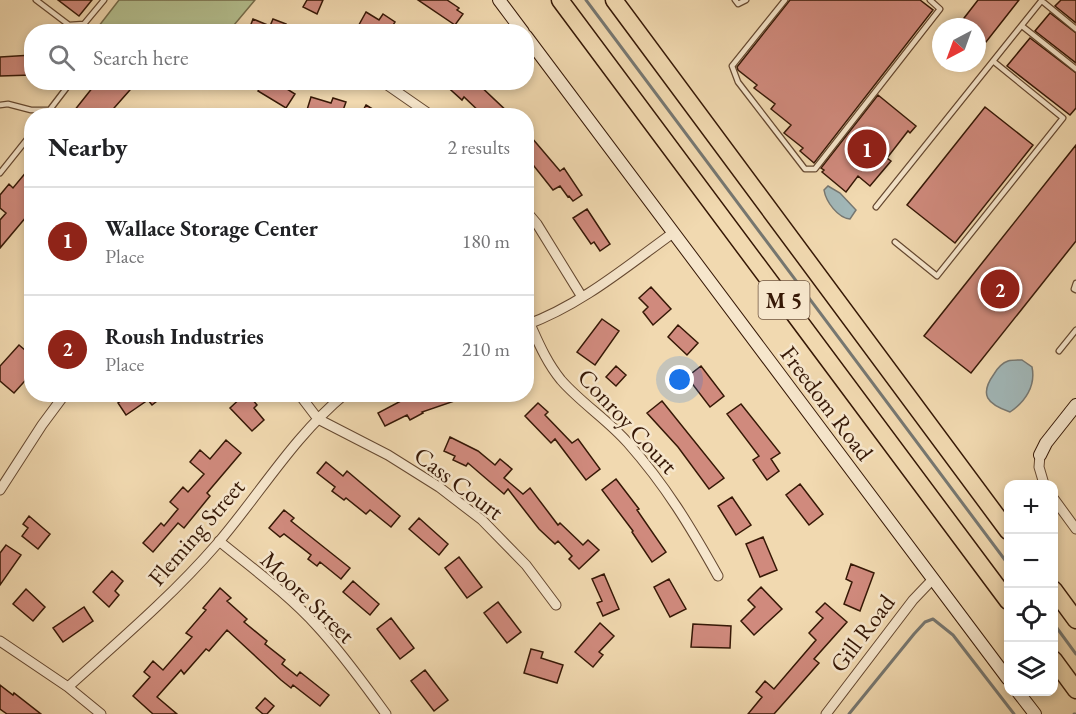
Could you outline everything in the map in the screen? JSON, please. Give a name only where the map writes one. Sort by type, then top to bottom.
[{"type":"highway","name":"M 5","points":[[560,0],[1004,596]]},
{"type":"highway","name":"M 5","points":[[614,0],[1004,526]]},
{"type":"highway","points":[[1058,597],[1076,620]]},
{"type":"highway","points":[[1058,667],[1076,690]]},
{"type":"street","points":[[499,0],[517,24]]},
{"type":"street","name":"Freedom Road","points":[[534,47],[1004,674]]},
{"type":"street","points":[[395,90],[420,108]]},
{"type":"street","points":[[534,220],[582,297]]},
{"type":"street","points":[[534,322],[557,312],[582,297],[673,233]]},
{"type":"street","name":"Conroy Court","points":[[534,336],[562,381],[626,440],[666,489],[685,517],[718,576]]},
{"type":"street","points":[[0,490],[59,402]]},
{"type":"street","points":[[305,402],[318,418]]},
{"type":"street","name":"Fleming Street","points":[[68,687],[162,601],[219,541],[288,452],[318,418],[336,402]]},
{"type":"street","points":[[1043,480],[1039,467],[1040,455],[1046,443],[1076,405]]},
{"type":"street","name":"Cass Court","points":[[318,418],[387,455],[439,487],[474,514],[526,565],[556,605]]},
{"type":"street","points":[[1058,506],[1076,529]]},
{"type":"street","name":"Moore Street","points":[[219,541],[316,624],[386,714]]},
{"type":"street","name":"Gill Road","points":[[826,714],[913,600],[933,579]]},
{"type":"street","points":[[0,641],[68,687],[101,714]]},
{"type":"street","points":[[1021,696],[1035,714]]},
{"type":"lane","points":[[36,0],[68,24]]},
{"type":"lane","points":[[84,24],[104,0]]},
{"type":"lane","points":[[735,0],[738,4],[746,0]]},
{"type":"lane","points":[[785,0],[732,66],[738,82],[805,169],[815,169],[940,9],[930,0]]},
{"type":"lane","points":[[876,207],[1042,0],[1076,28]]},
{"type":"lane","points":[[1022,26],[1076,69]]},
{"type":"lane","points":[[895,242],[937,276],[1063,118],[993,61]]},
{"type":"lane","points":[[50,108],[64,90]]},
{"type":"lane","points":[[0,105],[8,104],[24,108]]},
{"type":"lane","points":[[0,172],[24,143]]},
{"type":"lane","points":[[1076,283],[1074,289],[1076,290]]},
{"type":"lane","points":[[1059,351],[1076,330]]},
{"type":"green space","points":[[119,0],[255,0],[235,24],[100,24]]},
{"type":"shaded area","points":[[828,186],[840,193],[856,210],[850,219],[837,213],[830,204],[824,190]]},
{"type":"shaded area","points":[[1022,360],[1032,367],[1031,387],[1025,398],[1010,412],[991,402],[986,393],[987,388],[989,381],[1002,365],[1008,361]]},
{"type":"building","points":[[58,0],[92,0],[79,16]]},
{"type":"building","points":[[307,0],[323,0],[317,14],[303,7]]},
{"type":"building","points":[[418,0],[447,0],[459,8],[457,10],[463,14],[454,24]]},
{"type":"building","points":[[790,0],[920,0],[933,10],[814,163],[800,151],[803,148],[784,133],[791,125],[771,109],[775,104],[754,88],[757,85],[737,67]]},
{"type":"building","points":[[978,0],[1019,0],[986,42],[986,18],[964,18]]},
{"type":"building","points":[[1061,0],[1076,0],[1076,23],[1055,6]]},
{"type":"building","points":[[366,12],[379,20],[383,14],[395,22],[394,24],[359,24]]},
{"type":"building","points":[[1050,13],[1076,33],[1076,63],[1035,31]]},
{"type":"building","points":[[253,19],[265,24],[251,24]]},
{"type":"building","points":[[273,19],[286,24],[271,24]]},
{"type":"building","points":[[1030,38],[1076,73],[1076,108],[1070,115],[1007,66]]},
{"type":"building","points":[[24,56],[24,75],[0,76],[0,57]]},
{"type":"building","points":[[91,90],[130,90],[114,108],[76,108]]},
{"type":"building","points":[[289,90],[295,94],[286,108],[258,91]]},
{"type":"building","points":[[451,90],[484,90],[504,108],[476,108],[464,97],[462,100]]},
{"type":"building","points":[[878,95],[916,126],[910,133],[908,131],[887,158],[891,161],[870,186],[858,176],[846,192],[822,172],[824,170],[821,168]]},
{"type":"building","points":[[311,97],[331,103],[333,98],[346,102],[344,108],[308,108]]},
{"type":"building","points":[[985,107],[1033,145],[955,243],[907,205]]},
{"type":"building","points":[[534,140],[560,171],[564,168],[582,195],[573,201],[560,186],[553,190],[534,166]]},
{"type":"building","points":[[1076,145],[1076,241],[971,373],[924,336]]},
{"type":"building","points":[[24,175],[24,220],[0,248],[0,220],[6,213],[0,208],[0,195],[9,184],[13,188]]},
{"type":"building","points":[[587,209],[610,244],[600,251],[594,242],[591,244],[573,218]]},
{"type":"building","points":[[651,287],[671,309],[653,325],[643,312],[648,307],[639,298]]},
{"type":"building","points":[[602,319],[619,331],[595,365],[577,352]]},
{"type":"building","points":[[678,325],[698,343],[687,355],[668,337]]},
{"type":"building","points":[[19,345],[24,349],[24,382],[14,393],[0,381],[0,366]]},
{"type":"building","points":[[616,366],[626,375],[616,386],[606,377]]},
{"type":"building","points":[[701,366],[724,396],[710,407],[687,377]]},
{"type":"building","points":[[662,401],[724,478],[709,489],[678,447],[647,413]]},
{"type":"building","points":[[119,402],[145,402],[126,415]]},
{"type":"building","points":[[236,402],[255,402],[257,405],[254,408],[264,420],[252,431],[230,408]]},
{"type":"building","points":[[399,402],[451,402],[422,412],[410,420],[407,415],[385,426],[378,413]]},
{"type":"building","points":[[538,403],[548,412],[545,415],[572,443],[578,439],[600,469],[586,480],[555,439],[551,443],[525,416]]},
{"type":"building","points":[[741,404],[780,453],[771,459],[779,471],[767,480],[753,460],[759,456],[727,414]]},
{"type":"building","points":[[450,437],[478,451],[495,465],[500,459],[512,469],[504,478],[523,494],[530,488],[558,525],[560,523],[583,545],[588,540],[599,550],[579,569],[569,559],[572,556],[558,541],[555,544],[539,529],[508,489],[504,494],[468,463],[466,466],[453,460],[455,456],[444,451]]},
{"type":"building","points":[[226,440],[241,453],[207,493],[210,496],[184,528],[178,523],[153,552],[143,543],[161,523],[164,526],[178,509],[170,502],[183,487],[188,492],[204,474],[190,462],[200,450],[210,459]]},
{"type":"building","points":[[326,462],[343,476],[347,471],[400,516],[391,527],[370,510],[366,514],[346,498],[344,500],[332,491],[335,487],[317,473]]},
{"type":"building","points":[[616,479],[639,509],[637,510],[666,552],[652,562],[633,531],[602,490]]},
{"type":"building","points":[[800,484],[823,514],[809,525],[786,495]]},
{"type":"building","points":[[732,497],[751,525],[736,535],[718,506]]},
{"type":"building","points":[[284,510],[294,518],[291,521],[350,568],[341,579],[320,562],[317,566],[308,559],[311,555],[284,534],[280,537],[269,528]]},
{"type":"building","points":[[29,516],[50,534],[38,549],[22,536],[28,528],[23,524]]},
{"type":"building","points":[[419,518],[448,544],[439,555],[409,529]]},
{"type":"building","points":[[763,537],[777,570],[760,577],[746,544]]},
{"type":"building","points":[[6,545],[21,555],[0,585],[0,553]]},
{"type":"building","points":[[459,557],[482,587],[467,598],[445,568]]},
{"type":"building","points":[[851,564],[874,573],[860,611],[844,604],[852,582],[846,579]]},
{"type":"building","points":[[112,571],[123,581],[115,591],[119,595],[109,607],[93,592]]},
{"type":"building","points":[[604,574],[619,609],[603,616],[597,603],[602,601],[592,579]]},
{"type":"building","points":[[669,579],[686,609],[670,617],[654,587]]},
{"type":"building","points":[[353,581],[379,604],[370,615],[343,592]]},
{"type":"building","points":[[761,587],[782,609],[754,635],[741,621],[755,607],[748,600]]},
{"type":"building","points":[[220,588],[231,598],[227,601],[247,619],[244,622],[267,641],[265,644],[285,660],[282,664],[297,676],[300,672],[329,695],[320,706],[293,685],[291,688],[281,680],[227,630],[209,651],[206,649],[184,674],[181,670],[157,697],[177,714],[153,714],[133,696],[150,677],[144,672],[153,661],[163,670],[192,637],[186,633],[206,610],[203,608]]},
{"type":"building","points":[[26,589],[45,607],[33,621],[13,604]]},
{"type":"building","points":[[498,602],[521,632],[507,643],[484,613]]},
{"type":"building","points":[[825,603],[847,622],[814,659],[819,663],[774,714],[748,714],[762,697],[756,692],[765,681],[774,689],[816,640],[809,633],[823,618],[816,612]]},
{"type":"building","points":[[84,607],[93,621],[63,642],[53,628]]},
{"type":"building","points":[[391,618],[414,648],[400,659],[377,629]]},
{"type":"building","points":[[600,623],[614,636],[599,652],[603,655],[593,667],[575,652]]},
{"type":"building","points":[[693,624],[731,626],[730,648],[691,647]]},
{"type":"building","points":[[531,649],[543,652],[541,658],[563,665],[557,683],[524,673]]},
{"type":"building","points":[[425,670],[448,700],[434,711],[411,681]]},
{"type":"building","points":[[0,685],[41,714],[7,714],[0,709]]},
{"type":"building","points":[[265,698],[274,706],[267,714],[263,714],[256,708]]},
{"type":"waterway","points":[[586,0],[1004,559]]},
{"type":"waterway","points":[[849,714],[914,634],[925,622],[933,619],[953,635],[1014,714]]},
{"type":"waterway","points":[[1058,629],[1076,654]]},
{"type":"place","name":"Wallace Storage Center","points":[[867,149]]},
{"type":"place","name":"Roush Industries","points":[[1000,289]]}]
